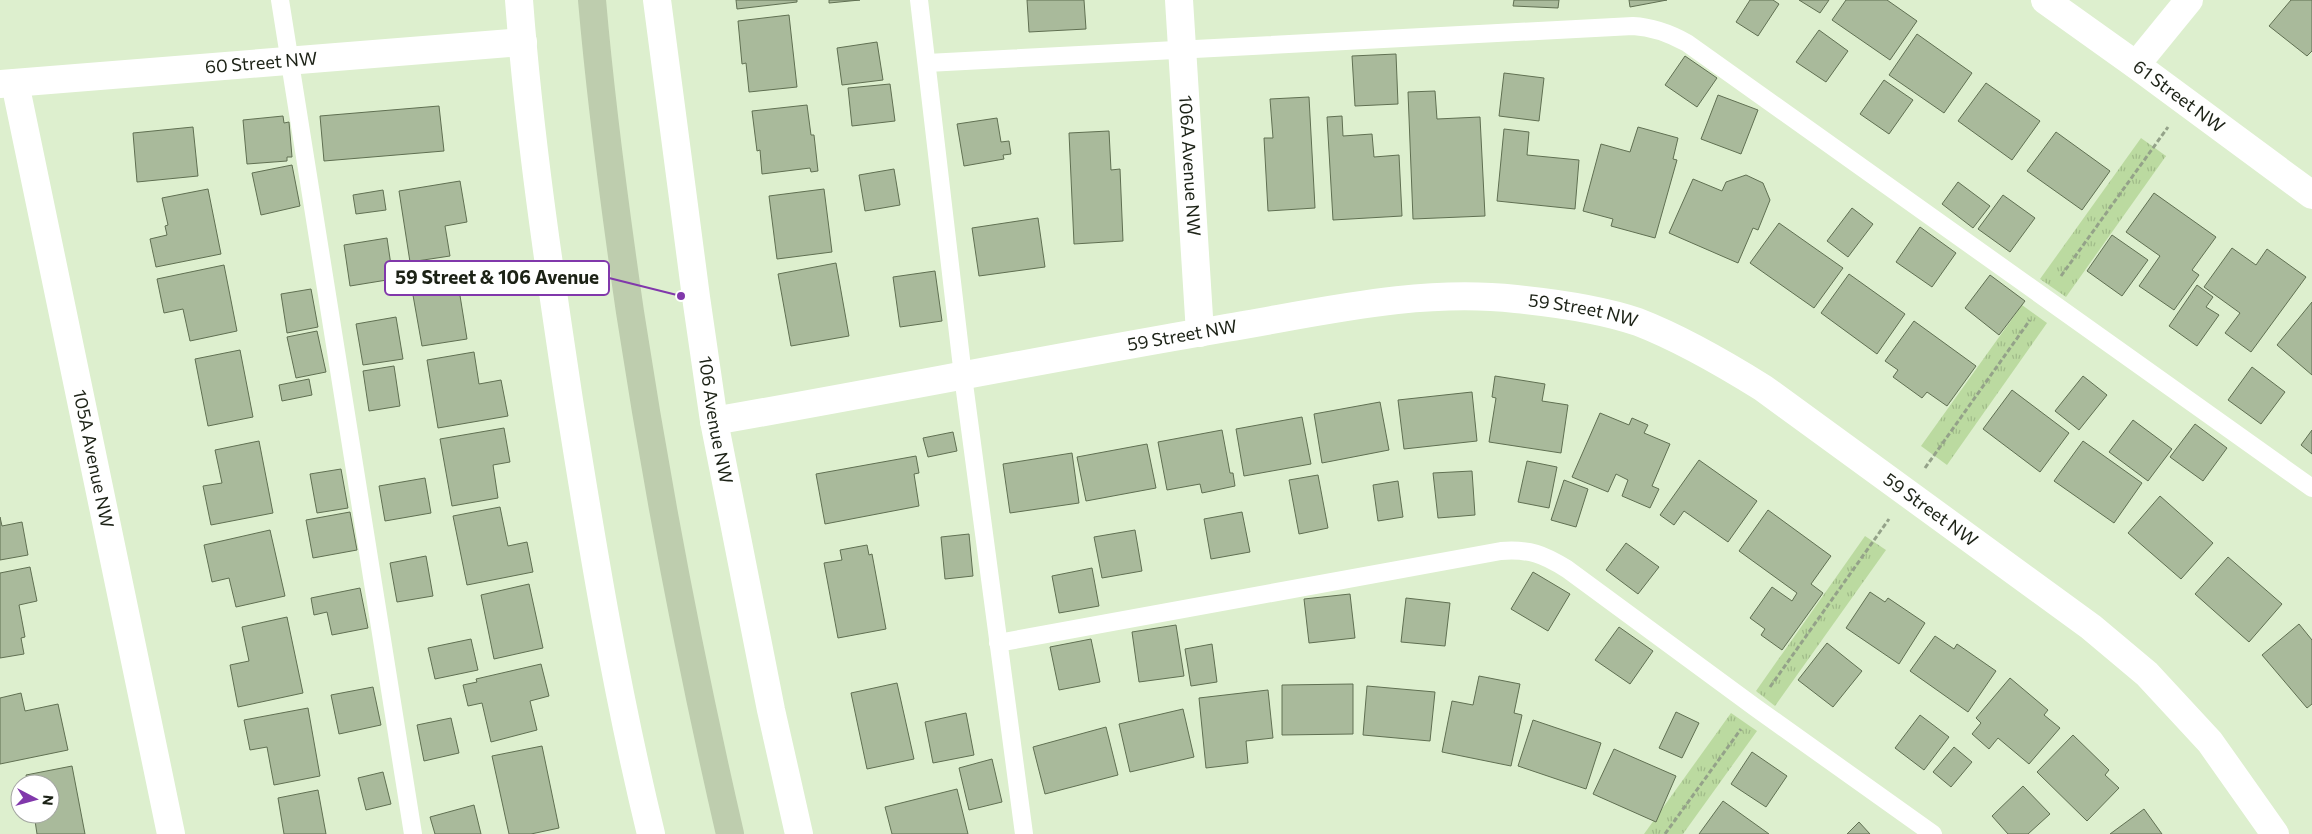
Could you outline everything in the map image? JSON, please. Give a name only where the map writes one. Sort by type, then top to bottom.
[{"type":"main road","points":[[592,0],[596,50],[620,241],[650,440],[700,707],[730,834]]},
{"type":"street","points":[[519,0],[552,289],[577,450],[597,568],[635,767],[651,834]]},
{"type":"street","name":"106 Avenue NW","points":[[657,0],[714,421],[769,700],[799,834]]},
{"type":"street","name":"106A Avenue NW","points":[[1179,0],[1200,333]]},
{"type":"street","name":"61 Street NW","points":[[2045,0],[2312,194]]},
{"type":"street","points":[[2136,65],[2188,0]]},
{"type":"street","name":"60 Street NW","points":[[8,84],[523,42]]},
{"type":"street","name":"105A Avenue NW","points":[[8,84],[171,834]]},
{"type":"street","name":"59 Street NW","points":[[714,421],[1200,333],[1384,302],[1425,297],[1472,296],[1514,299],[1592,311],[1636,322],[1719,360],[1763,388],[2091,627],[2140,668],[2210,742],[2275,834]]},
{"type":"lane","points":[[280,0],[413,834]]},
{"type":"lane","points":[[919,0],[963,376],[1024,834]]},
{"type":"lane","points":[[927,63],[1633,26],[1650,27],[1670,34],[1687,43],[2312,488]]},
{"type":"lane","points":[[998,643],[1501,551],[1521,550],[1543,554],[1567,569],[1756,708],[1933,834]]},
{"type":"path","points":[[1665,834],[1892,516]]},
{"type":"green space","points":[[2141,138],[2166,156],[2066,297],[2040,279]]},
{"type":"green space","points":[[2022,305],[2047,323],[1947,465],[1921,446]]},
{"type":"green space","points":[[1865,536],[1886,550],[1775,706],[1756,691]]},
{"type":"green space","points":[[1731,713],[1757,731],[1683,834],[1644,834]]},
{"type":"building","points":[[736,0],[797,0],[797,2],[737,9]]},
{"type":"building","points":[[829,0],[860,0],[829,3]]},
{"type":"building","points":[[1027,0],[1084,0],[1086,29],[1029,32]]},
{"type":"building","points":[[1514,0],[1559,0],[1558,8],[1513,6]]},
{"type":"building","points":[[1629,0],[1667,0],[1630,7]]},
{"type":"building","points":[[1750,0],[1773,0],[1779,4],[1758,36],[1736,22]]},
{"type":"building","points":[[1799,0],[1829,0],[1820,13]]},
{"type":"building","points":[[1846,0],[1887,0],[1917,21],[1890,60],[1832,20]]},
{"type":"building","points":[[2291,0],[2312,0],[2312,51],[2307,56],[2269,26]]},
{"type":"building","points":[[789,15],[797,87],[749,92],[746,63],[742,64],[738,21]]},
{"type":"building","points":[[1819,30],[1848,51],[1826,82],[1796,62]]},
{"type":"building","points":[[1917,34],[1972,73],[1944,113],[1889,75]]},
{"type":"building","points":[[877,42],[883,80],[842,85],[837,48]]},
{"type":"building","points":[[1396,54],[1398,104],[1355,106],[1352,56]]},
{"type":"building","points":[[1685,56],[1717,78],[1697,107],[1665,85]]},
{"type":"building","points":[[1504,73],[1544,78],[1539,121],[1499,116]]},
{"type":"building","points":[[1884,80],[1913,100],[1889,134],[1860,114]]},
{"type":"building","points":[[1986,83],[2040,121],[2012,160],[1958,121]]},
{"type":"building","points":[[890,84],[895,121],[852,126],[848,88]]},
{"type":"building","points":[[1435,91],[1437,119],[1480,117],[1485,216],[1413,219],[1408,92]]},
{"type":"building","points":[[1718,95],[1758,110],[1741,154],[1701,139]]},
{"type":"building","points":[[1309,97],[1315,208],[1268,211],[1264,138],[1273,138],[1270,99]]},
{"type":"building","points":[[807,105],[811,135],[814,135],[818,171],[811,172],[810,168],[762,174],[760,150],[757,151],[752,111]]},
{"type":"building","points":[[439,106],[444,151],[324,161],[320,116]]},
{"type":"building","points":[[283,116],[284,123],[289,122],[292,157],[287,157],[287,161],[247,164],[243,120]]},
{"type":"building","points":[[1342,116],[1343,136],[1372,134],[1374,157],[1399,155],[1402,216],[1333,220],[1327,117]]},
{"type":"building","points":[[997,118],[1001,142],[1009,141],[1011,154],[1003,155],[1004,159],[964,166],[957,124]]},
{"type":"building","points":[[193,127],[198,176],[137,182],[133,133]]},
{"type":"building","points":[[1638,127],[1678,138],[1673,159],[1677,160],[1655,238],[1611,226],[1613,219],[1583,211],[1601,144],[1630,152]]},
{"type":"building","points":[[1504,129],[1529,132],[1527,155],[1579,160],[1575,209],[1497,201]]},
{"type":"building","points":[[1109,131],[1111,170],[1120,169],[1123,241],[1074,244],[1069,133]]},
{"type":"building","points":[[2056,132],[2110,171],[2082,210],[2027,171]]},
{"type":"building","points":[[292,165],[300,206],[261,215],[252,173]]},
{"type":"building","points":[[894,169],[900,205],[865,211],[859,175]]},
{"type":"building","points":[[1746,175],[1763,183],[1770,200],[1758,230],[1753,228],[1738,263],[1669,233],[1693,179],[1722,191],[1726,182]]},
{"type":"building","points":[[460,181],[467,222],[445,226],[450,256],[410,262],[399,191]]},
{"type":"building","points":[[1958,182],[1990,206],[1973,228],[1942,204]]},
{"type":"building","points":[[208,189],[221,254],[156,267],[150,239],[167,235],[165,226],[168,225],[162,198]]},
{"type":"building","points":[[824,189],[832,252],[777,259],[769,196]]},
{"type":"building","points":[[383,190],[386,210],[356,214],[353,195]]},
{"type":"building","points":[[2154,193],[2216,237],[2192,270],[2199,275],[2174,310],[2139,286],[2160,256],[2126,232]]},
{"type":"building","points":[[2003,195],[2035,218],[2010,252],[1978,229]]},
{"type":"building","points":[[1852,208],[1873,224],[1848,257],[1827,241]]},
{"type":"building","points":[[1038,218],[1045,267],[979,276],[972,228]]},
{"type":"building","points":[[1779,223],[1843,268],[1814,308],[1750,263]]},
{"type":"building","points":[[1920,227],[1956,253],[1932,287],[1896,262]]},
{"type":"building","points":[[2112,235],[2148,260],[2122,296],[2087,271]]},
{"type":"building","points":[[387,238],[393,279],[350,286],[344,245]]},
{"type":"building","points":[[2232,248],[2256,265],[2267,249],[2306,277],[2251,352],[2225,333],[2240,313],[2204,287]]},
{"type":"building","points":[[836,263],[849,336],[791,346],[778,274]]},
{"type":"building","points":[[224,265],[237,331],[190,341],[183,309],[164,313],[157,279]]},
{"type":"building","points":[[935,271],[942,321],[900,327],[893,277]]},
{"type":"building","points":[[1849,274],[1905,314],[1877,354],[1821,313]]},
{"type":"building","points":[[1990,275],[2025,301],[1999,335],[1965,308]]},
{"type":"building","points":[[457,277],[467,339],[422,346],[411,284]]},
{"type":"building","points":[[2197,285],[2213,297],[2206,307],[2219,315],[2197,346],[2169,326]]},
{"type":"building","points":[[311,289],[318,327],[287,333],[281,294]]},
{"type":"building","points":[[2312,302],[2312,375],[2277,345]]},
{"type":"building","points":[[396,317],[403,359],[363,365],[356,324]]},
{"type":"building","points":[[1914,321],[1976,366],[1947,406],[1927,392],[1922,398],[1893,377],[1898,370],[1885,361]]},
{"type":"building","points":[[317,331],[326,372],[296,378],[287,337]]},
{"type":"building","points":[[240,350],[253,417],[208,426],[195,359]]},
{"type":"building","points":[[474,352],[479,384],[501,380],[508,416],[438,428],[427,360]]},
{"type":"building","points":[[394,366],[400,406],[369,411],[363,371]]},
{"type":"building","points":[[2252,367],[2285,392],[2261,424],[2228,400]]},
{"type":"building","points":[[1495,376],[1545,384],[1542,401],[1568,405],[1561,453],[1489,442],[1496,398],[1492,397]]},
{"type":"building","points":[[2083,376],[2107,395],[2079,430],[2055,411]]},
{"type":"building","points":[[309,379],[312,395],[282,401],[279,385]]},
{"type":"building","points":[[2012,390],[2069,433],[2040,472],[1983,429]]},
{"type":"building","points":[[1472,392],[1477,441],[1404,449],[1398,400]]},
{"type":"building","points":[[1380,402],[1389,450],[1322,463],[1314,414]]},
{"type":"building","points":[[1600,413],[1629,425],[1632,418],[1648,425],[1644,433],[1670,444],[1652,486],[1659,489],[1650,508],[1622,496],[1628,480],[1616,474],[1608,492],[1572,477]]},
{"type":"building","points":[[1302,417],[1311,464],[1244,476],[1236,429]]},
{"type":"building","points":[[2133,420],[2172,449],[2148,481],[2109,452]]},
{"type":"building","points":[[2195,424],[2227,448],[2203,481],[2170,457]]},
{"type":"building","points":[[504,428],[510,462],[493,465],[498,498],[452,506],[440,439]]},
{"type":"building","points":[[1222,430],[1230,473],[1233,473],[1235,486],[1202,493],[1200,484],[1167,490],[1158,442]]},
{"type":"building","points":[[2312,430],[2312,454],[2301,445]]},
{"type":"building","points":[[953,432],[957,451],[928,457],[923,438]]},
{"type":"building","points":[[259,441],[273,513],[211,525],[203,486],[222,483],[215,450]]},
{"type":"building","points":[[2083,441],[2142,483],[2114,523],[2054,481]]},
{"type":"building","points":[[1147,444],[1156,488],[1086,501],[1077,457]]},
{"type":"building","points":[[1072,453],[1079,503],[1010,513],[1003,464]]},
{"type":"building","points":[[916,456],[919,473],[914,474],[919,506],[825,524],[816,474]]},
{"type":"building","points":[[1699,460],[1757,501],[1728,542],[1684,511],[1674,525],[1660,515]]},
{"type":"building","points":[[1527,461],[1557,467],[1549,508],[1518,502]]},
{"type":"building","points":[[341,469],[348,508],[317,513],[310,474]]},
{"type":"building","points":[[1472,471],[1475,515],[1438,518],[1433,473]]},
{"type":"building","points":[[1318,475],[1328,528],[1299,534],[1289,480]]},
{"type":"building","points":[[425,478],[431,513],[385,521],[379,486]]},
{"type":"building","points":[[1564,480],[1588,489],[1576,527],[1551,520]]},
{"type":"building","points":[[1398,481],[1403,517],[1378,521],[1373,485]]},
{"type":"building","points":[[2160,496],[2213,543],[2181,579],[2128,533]]},
{"type":"building","points":[[500,507],[508,546],[527,542],[533,572],[467,585],[453,516]]},
{"type":"building","points":[[1768,510],[1831,556],[1811,584],[1823,593],[1782,650],[1761,635],[1765,629],[1750,618],[1772,587],[1792,601],[1797,593],[1739,551]]},
{"type":"building","points":[[350,512],[357,550],[313,558],[306,520]]},
{"type":"building","points":[[1242,512],[1250,552],[1211,559],[1204,519]]},
{"type":"building","points":[[0,517],[2,526],[22,522],[28,555],[0,560]]},
{"type":"building","points":[[270,530],[285,596],[236,607],[229,578],[212,582],[204,545]]},
{"type":"building","points":[[1135,530],[1142,571],[1102,578],[1094,537]]},
{"type":"building","points":[[969,534],[973,576],[945,579],[941,537]]},
{"type":"building","points":[[1626,543],[1659,567],[1638,594],[1606,570]]},
{"type":"building","points":[[867,545],[869,555],[872,554],[886,629],[838,638],[824,563],[842,560],[840,550]]},
{"type":"building","points":[[426,556],[433,596],[397,602],[390,563]]},
{"type":"building","points":[[2228,557],[2282,604],[2249,642],[2195,594]]},
{"type":"building","points":[[30,567],[37,601],[19,605],[25,637],[21,638],[24,654],[0,658],[0,573]]},
{"type":"building","points":[[1092,568],[1099,606],[1059,613],[1052,576]]},
{"type":"building","points":[[1533,572],[1570,594],[1548,631],[1511,609]]},
{"type":"building","points":[[529,584],[543,648],[494,659],[481,595]]},
{"type":"building","points":[[360,588],[368,628],[332,635],[327,612],[314,615],[311,598]]},
{"type":"building","points":[[1870,592],[1885,602],[1888,598],[1925,623],[1899,664],[1846,628]]},
{"type":"building","points":[[1350,594],[1355,638],[1309,643],[1304,599]]},
{"type":"building","points":[[1406,598],[1450,603],[1445,646],[1401,642]]},
{"type":"building","points":[[287,617],[303,693],[238,707],[230,665],[249,661],[242,627]]},
{"type":"building","points":[[2299,624],[2312,640],[2312,704],[2307,708],[2262,655]]},
{"type":"building","points":[[1176,625],[1184,676],[1139,682],[1132,632]]},
{"type":"building","points":[[1619,627],[1653,651],[1630,684],[1595,660]]},
{"type":"building","points":[[1935,636],[1954,649],[1957,644],[1996,671],[1968,712],[1910,671]]},
{"type":"building","points":[[471,639],[478,670],[435,679],[428,648]]},
{"type":"building","points":[[1091,639],[1100,682],[1059,690],[1050,647]]},
{"type":"building","points":[[1827,643],[1862,671],[1833,707],[1798,680]]},
{"type":"building","points":[[1212,644],[1217,682],[1191,686],[1185,649]]},
{"type":"building","points":[[541,664],[549,696],[530,701],[537,730],[491,742],[482,703],[468,706],[463,685],[477,682],[476,679]]},
{"type":"building","points":[[1479,676],[1520,684],[1514,713],[1522,715],[1511,766],[1442,752],[1452,701],[1473,705]]},
{"type":"building","points":[[2010,678],[2048,710],[2044,715],[2060,728],[2029,764],[1998,738],[1989,749],[1972,734],[1981,723],[1976,718]]},
{"type":"building","points":[[897,683],[914,759],[867,769],[851,693]]},
{"type":"building","points":[[1353,684],[1353,734],[1282,735],[1282,685]]},
{"type":"building","points":[[1367,686],[1435,692],[1430,741],[1363,735]]},
{"type":"building","points":[[373,687],[381,725],[339,734],[331,695]]},
{"type":"building","points":[[1268,690],[1273,738],[1246,741],[1248,763],[1206,768],[1199,698]]},
{"type":"building","points":[[21,693],[25,711],[58,704],[68,750],[0,764],[0,698]]},
{"type":"building","points":[[308,708],[320,776],[274,785],[267,747],[250,750],[244,720]]},
{"type":"building","points":[[1183,709],[1194,757],[1130,772],[1119,724]]},
{"type":"building","points":[[1676,712],[1699,723],[1682,758],[1659,748]]},
{"type":"building","points":[[966,713],[974,755],[933,763],[925,722]]},
{"type":"building","points":[[1920,715],[1949,737],[1924,770],[1895,748]]},
{"type":"building","points":[[451,718],[459,753],[424,761],[417,725]]},
{"type":"building","points":[[1533,720],[1601,743],[1586,789],[1518,766]]},
{"type":"building","points":[[1106,727],[1118,775],[1045,794],[1033,747]]},
{"type":"building","points":[[2073,735],[2109,770],[2105,775],[2119,788],[2087,821],[2037,772]]},
{"type":"building","points":[[542,746],[559,828],[531,834],[509,834],[492,756]]},
{"type":"building","points":[[1954,747],[1972,762],[1951,787],[1933,772]]},
{"type":"building","points":[[1614,749],[1676,776],[1656,822],[1593,794]]},
{"type":"building","points":[[1752,752],[1787,776],[1766,807],[1731,784]]},
{"type":"building","points":[[992,759],[1002,802],[969,810],[959,768]]},
{"type":"building","points":[[72,766],[85,834],[37,834],[36,824],[60,824],[60,774],[31,774]]},
{"type":"building","points":[[383,772],[391,804],[366,810],[358,778]]},
{"type":"building","points":[[2023,786],[2050,814],[2028,834],[2008,834],[1992,816]]},
{"type":"building","points":[[957,789],[968,834],[892,834],[885,807]]},
{"type":"building","points":[[318,790],[326,834],[284,834],[278,798]]},
{"type":"building","points":[[1723,801],[1769,834],[1699,834]]},
{"type":"building","points":[[474,805],[481,834],[435,834],[430,817]]},
{"type":"building","points":[[2144,809],[2162,834],[2110,834]]},
{"type":"building","points":[[1859,822],[1870,834],[1847,834]]},
{"type":"place","name":"59 Street & 106 Avenue","points":[[681,296]]}]
